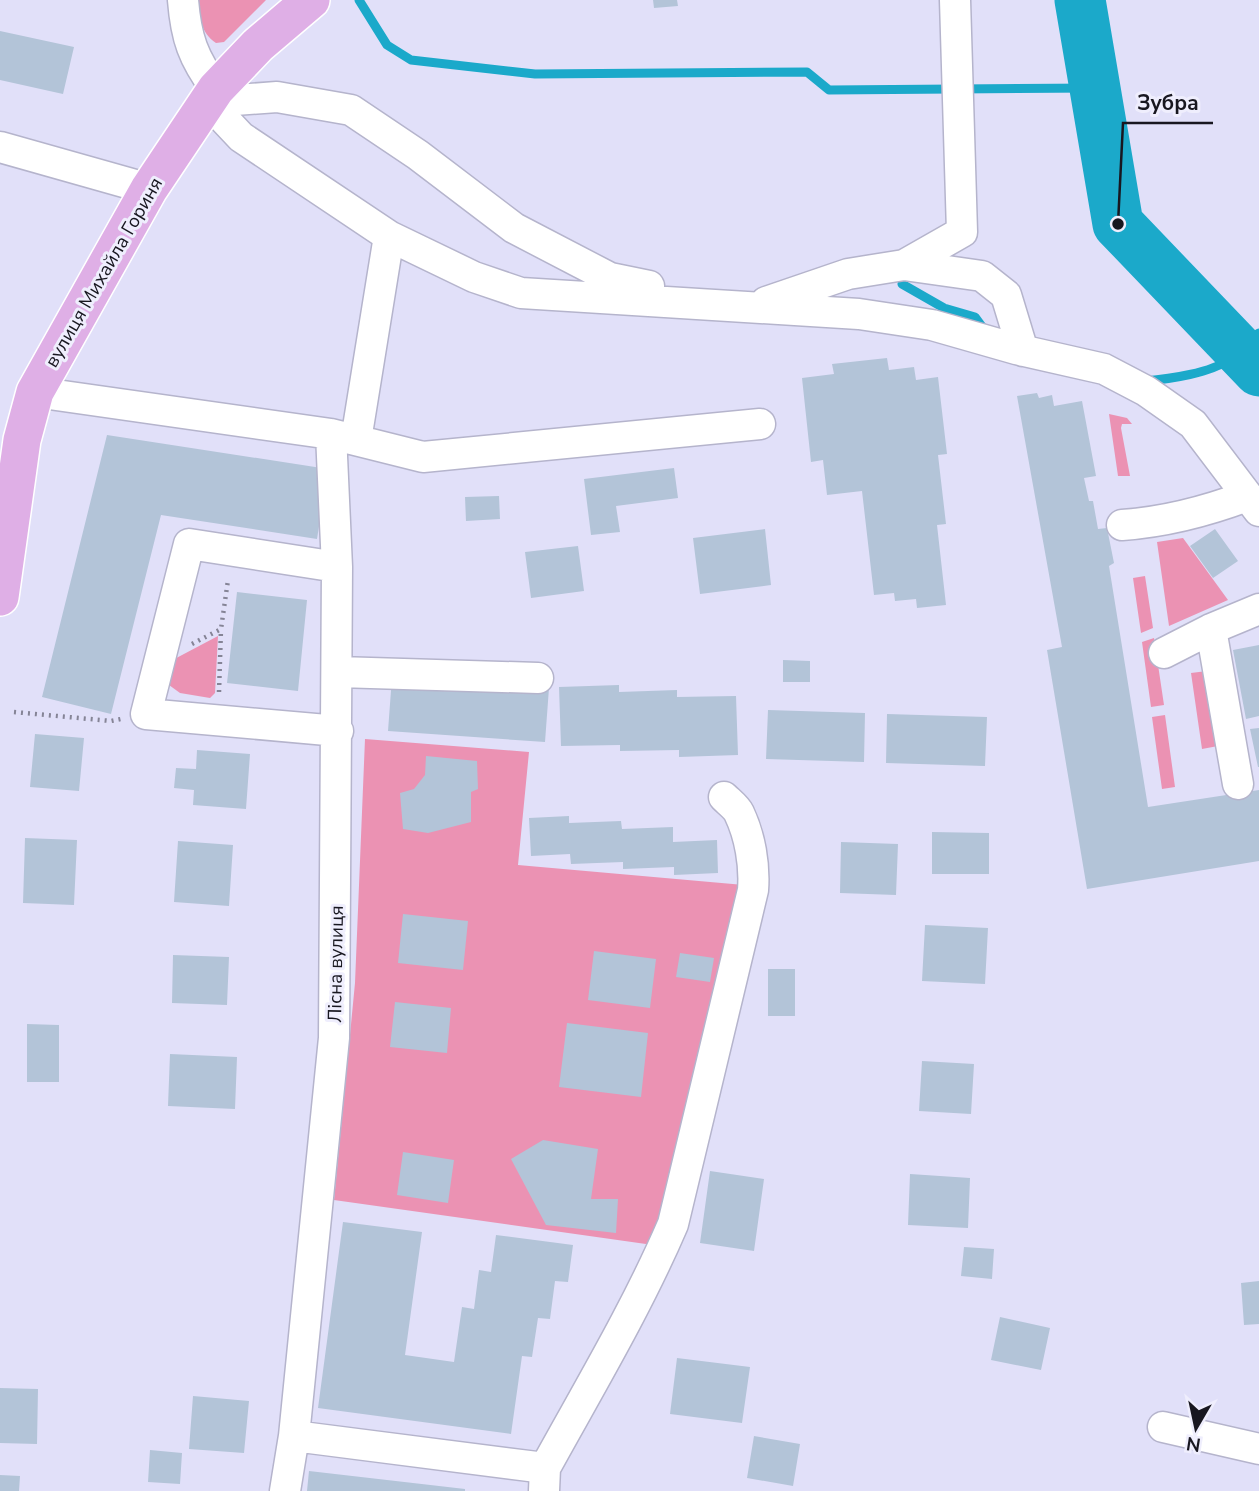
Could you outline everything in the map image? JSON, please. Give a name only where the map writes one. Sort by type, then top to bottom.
[{"type":"main road","name":"вулиця Михайла Гориня","points":[[0,597],[5,525],[22,440],[35,392],[149,189],[212,95],[258,45],[311,0]]},
{"type":"street","points":[[183,0],[191,47],[212,95],[241,137],[389,236],[474,277],[521,293],[859,314],[932,325],[1023,351],[1104,369],[1146,391],[1193,424],[1253,503],[1214,508],[1147,523],[1122,525]]},
{"type":"street","points":[[904,265],[962,232],[955,0]]},
{"type":"street","points":[[212,95],[277,97],[351,110],[418,155],[514,228],[610,278],[751,307],[848,274],[904,265],[982,276],[1006,295],[1023,351]]},
{"type":"street","points":[[0,147],[149,189]]},
{"type":"street","name":"Лісна вулиця","points":[[285,1491],[294,1436],[334,1038],[337,567],[344,437],[389,236]]},
{"type":"street","points":[[35,392],[344,437],[423,457],[760,424]]},
{"type":"street","points":[[337,567],[189,544],[146,714],[338,731]]},
{"type":"street","points":[[1164,653],[1259,609]]},
{"type":"street","points":[[1211,629],[1238,784]]},
{"type":"street","points":[[338,672],[538,678]]},
{"type":"street","points":[[294,1436],[545,1479],[640,1295],[673,1224],[753,890],[751,854],[746,835],[738,811],[724,797]]},
{"type":"street","points":[[1163,1427],[1259,1449]]},
{"type":"path","points":[[219,699],[221,629],[232,551]]},
{"type":"path","points":[[187,648],[221,629]]},
{"type":"path","points":[[14,712],[111,721],[146,714]]},
{"type":"shaded area","points":[[198,0],[266,0],[224,42],[216,43],[204,29]]},
{"type":"shaded area","points":[[1109,414],[1127,418],[1132,424],[1122,424],[1121,428],[1130,476],[1118,476]]},
{"type":"shaded area","points":[[1183,538],[1228,600],[1169,626],[1157,542]]},
{"type":"shaded area","points":[[1145,576],[1153,628],[1141,633],[1133,578]]},
{"type":"shaded area","points":[[218,636],[215,693],[210,698],[180,693],[169,685],[165,664]]},
{"type":"shaded area","points":[[1154,638],[1164,705],[1151,707],[1142,642]]},
{"type":"shaded area","points":[[1207,671],[1218,746],[1202,749],[1191,673]]},
{"type":"shaded area","points":[[1165,715],[1175,787],[1162,789],[1152,717]]},
{"type":"shaded area","points":[[365,739],[529,752],[518,865],[744,885],[653,1245],[334,1200],[355,983]]},
{"type":"building","points":[[653,0],[677,0],[678,6],[654,8]]},
{"type":"building","points":[[0,31],[74,47],[63,94],[0,80]]},
{"type":"building","points":[[887,358],[889,370],[914,367],[916,380],[938,377],[947,454],[938,455],[946,524],[937,525],[946,605],[917,608],[916,599],[895,601],[894,593],[874,595],[862,491],[827,495],[823,460],[811,462],[802,378],[834,374],[832,364]]},
{"type":"building","points":[[1037,393],[1039,398],[1052,395],[1054,406],[1082,401],[1096,476],[1084,478],[1089,501],[1093,501],[1098,529],[1107,528],[1114,563],[1109,566],[1148,807],[1259,790],[1259,861],[1087,889],[1047,650],[1062,647],[1017,396]]},
{"type":"building","points":[[107,435],[328,469],[317,539],[161,515],[111,714],[42,697]]},
{"type":"building","points":[[674,468],[678,498],[616,506],[620,532],[591,535],[584,479]]},
{"type":"building","points":[[499,496],[500,519],[466,521],[465,497]]},
{"type":"building","points":[[765,529],[771,585],[700,594],[693,538]]},
{"type":"building","points":[[1215,529],[1238,561],[1213,578],[1190,546]]},
{"type":"building","points":[[578,546],[584,591],[531,598],[525,552]]},
{"type":"building","points":[[237,592],[307,600],[298,691],[227,683]]},
{"type":"building","points":[[1259,645],[1259,716],[1246,719],[1233,650]]},
{"type":"building","points":[[783,660],[810,661],[810,682],[783,682]]},
{"type":"building","points":[[392,677],[549,688],[545,742],[388,731]]},
{"type":"building","points":[[619,685],[619,692],[677,690],[677,697],[736,696],[738,755],[679,757],[679,750],[620,751],[620,745],[561,746],[559,687]]},
{"type":"building","points":[[768,710],[865,713],[864,762],[766,759]]},
{"type":"building","points":[[887,714],[987,717],[985,766],[886,763]]},
{"type":"building","points":[[1259,728],[1259,767],[1258,767],[1250,729]]},
{"type":"building","points":[[35,734],[84,738],[79,791],[30,787]]},
{"type":"building","points":[[197,750],[250,754],[246,809],[193,805],[194,790],[174,788],[176,768],[196,769]]},
{"type":"building","points":[[426,756],[477,761],[478,789],[471,792],[471,822],[428,833],[403,829],[400,793],[414,789],[425,775]]},
{"type":"building","points":[[569,816],[569,823],[621,821],[622,829],[673,827],[673,842],[717,840],[718,873],[674,875],[674,867],[623,869],[623,862],[571,864],[570,854],[531,856],[529,818]]},
{"type":"building","points":[[932,832],[989,833],[989,874],[932,874]]},
{"type":"building","points":[[25,838],[77,840],[74,905],[23,903]]},
{"type":"building","points":[[178,841],[233,845],[229,906],[174,902]]},
{"type":"building","points":[[841,842],[898,844],[896,895],[840,893]]},
{"type":"building","points":[[403,914],[468,921],[463,970],[398,963]]},
{"type":"building","points":[[925,925],[988,928],[985,984],[922,981]]},
{"type":"building","points":[[594,951],[656,959],[650,1008],[588,1000]]},
{"type":"building","points":[[680,953],[714,958],[710,982],[676,977]]},
{"type":"building","points":[[173,955],[229,957],[227,1005],[172,1003]]},
{"type":"building","points":[[768,969],[795,969],[795,1016],[768,1016]]},
{"type":"building","points":[[395,1002],[451,1008],[447,1053],[390,1047]]},
{"type":"building","points":[[567,1023],[648,1033],[641,1097],[559,1087]]},
{"type":"building","points":[[27,1024],[59,1025],[59,1082],[27,1082]]},
{"type":"building","points":[[170,1054],[237,1057],[235,1109],[168,1106]]},
{"type":"building","points":[[922,1061],[974,1064],[971,1114],[919,1111]]},
{"type":"building","points":[[543,1140],[598,1149],[591,1199],[618,1199],[616,1233],[546,1225],[511,1159]]},
{"type":"building","points":[[403,1152],[454,1160],[448,1203],[397,1195]]},
{"type":"building","points":[[710,1171],[764,1179],[754,1251],[700,1243]]},
{"type":"building","points":[[910,1174],[970,1178],[968,1228],[908,1225]]},
{"type":"building","points":[[343,1222],[422,1232],[405,1355],[454,1362],[462,1307],[474,1309],[479,1270],[491,1272],[496,1235],[573,1245],[568,1282],[555,1281],[550,1319],[538,1318],[532,1357],[522,1356],[511,1434],[318,1408]]},
{"type":"building","points":[[964,1247],[994,1249],[992,1279],[961,1276]]},
{"type":"building","points":[[1259,1281],[1259,1324],[1244,1325],[1241,1283]]},
{"type":"building","points":[[1000,1317],[1050,1328],[1041,1370],[991,1360]]},
{"type":"building","points":[[677,1358],[750,1367],[742,1423],[670,1414]]},
{"type":"building","points":[[0,1388],[38,1389],[37,1444],[0,1443]]},
{"type":"building","points":[[193,1396],[249,1401],[244,1453],[189,1449]]},
{"type":"building","points":[[754,1436],[800,1444],[793,1486],[747,1478]]},
{"type":"building","points":[[150,1450],[182,1453],[180,1484],[148,1482]]},
{"type":"building","points":[[309,1471],[465,1489],[465,1491],[307,1491]]},
{"type":"building","points":[[0,1475],[20,1476],[19,1491],[0,1491]]},
{"type":"waterway","points":[[359,0],[387,45],[411,60],[535,74],[807,72],[829,90],[1095,88]]},
{"type":"waterway","points":[[1080,0],[1118,224],[1259,371]]},
{"type":"waterway","points":[[902,284],[944,308],[975,317],[986,332]]},
{"type":"waterway","points":[[1145,381],[1201,372],[1222,364],[1259,333]]},
{"type":"place","name":"Зубра","points":[[1118,224]]}]
